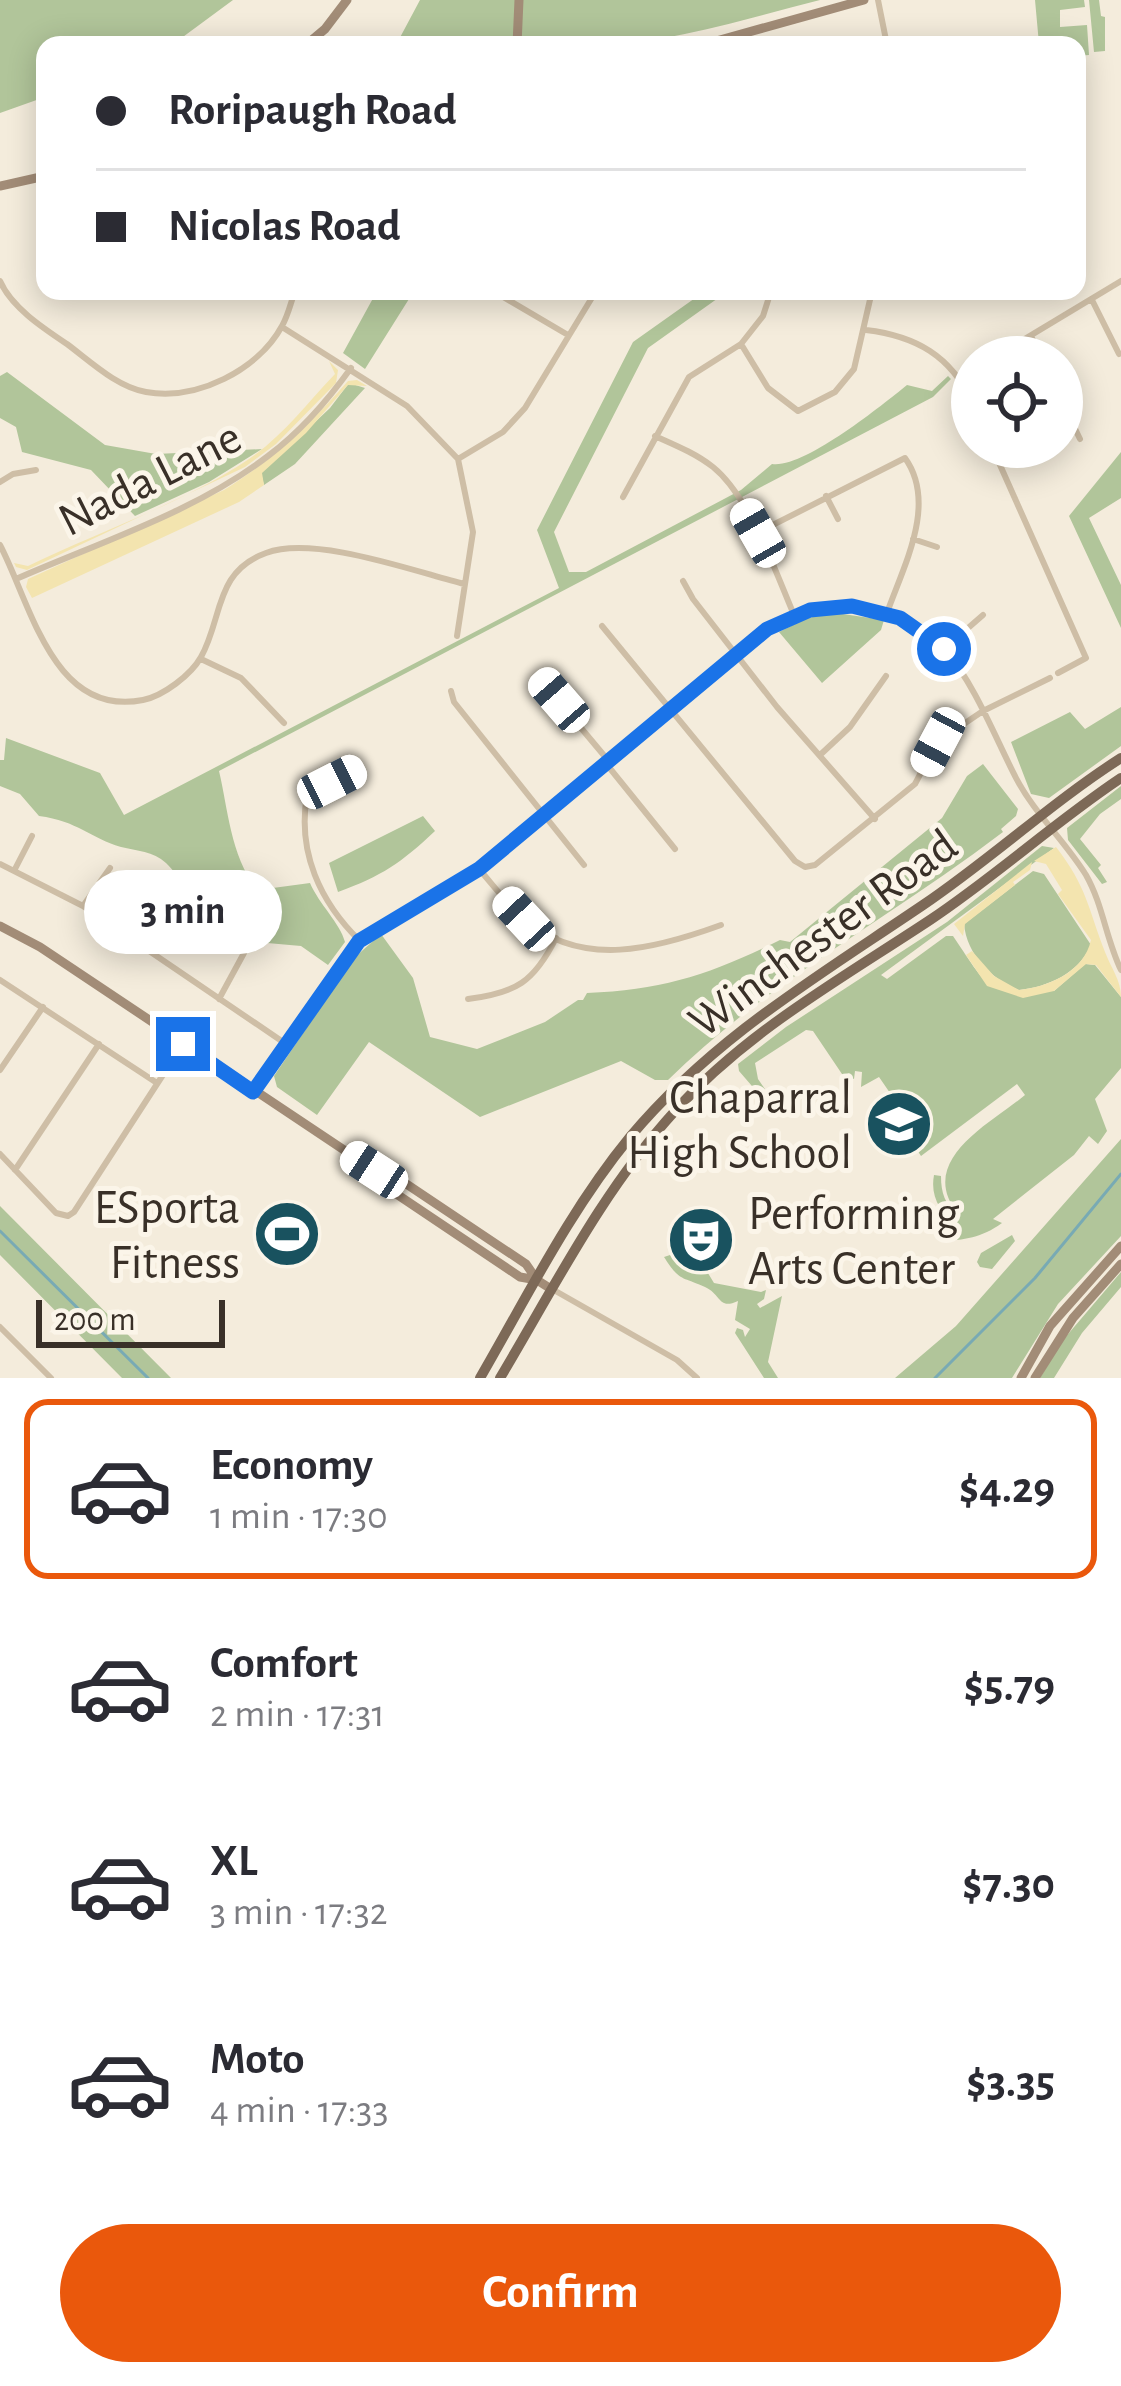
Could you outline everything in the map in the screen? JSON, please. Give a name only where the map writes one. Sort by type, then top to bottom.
[{"type":"main road","points":[[314,36],[346,0]]},
{"type":"main road","points":[[517,36],[519,0]]},
{"type":"main road","points":[[735,36],[864,0]]},
{"type":"main road","points":[[0,186],[36,178]]},
{"type":"main road","name":"Winchester Road","points":[[480,1378],[582,1204],[628,1139],[710,1055],[747,1022],[925,904],[1121,758]]},
{"type":"main road","name":"Winchester Road","points":[[500,1378],[596,1211],[635,1157],[721,1066],[756,1035],[934,917],[1121,778]]},
{"type":"main road","points":[[0,926],[40,947],[374,1170],[389,1173],[526,1264],[551,1289]]},
{"type":"main road","points":[[1021,1378],[1062,1311],[1121,1246]]},
{"type":"main road","points":[[1035,1378],[1073,1318],[1121,1264]]},
{"type":"street","points":[[878,0],[885,36]]},
{"type":"street","points":[[0,280],[6,295],[53,334],[120,382],[145,392],[171,393],[220,383],[247,366],[282,327],[292,300]]},
{"type":"street","points":[[1035,336],[1121,281]]},
{"type":"street","points":[[509,300],[568,335]]},
{"type":"street","points":[[458,459],[503,432],[525,408],[590,300]]},
{"type":"street","points":[[623,496],[689,377],[741,344],[763,316],[768,300]]},
{"type":"street","points":[[741,344],[768,388],[798,411],[835,392],[854,369],[871,300]]},
{"type":"street","points":[[1092,301],[1119,354]]},
{"type":"street","points":[[282,327],[407,406],[458,459],[472,532],[457,636]]},
{"type":"street","points":[[866,330],[916,343],[951,368]]},
{"type":"street","name":"Nada Lane","points":[[16,579],[241,474],[289,438],[352,368]]},
{"type":"street","points":[[655,436],[716,470],[758,533],[794,615]]},
{"type":"street","points":[[758,533],[904,458],[915,479],[919,506],[913,539],[887,613]]},
{"type":"street","points":[[602,626],[795,860],[805,867],[814,865],[915,784],[938,742],[982,711],[1086,658],[1001,468]]},
{"type":"street","points":[[0,482],[36,470]]},
{"type":"street","points":[[826,496],[838,519]]},
{"type":"street","points":[[913,539],[937,547]]},
{"type":"street","points":[[0,545],[57,666],[77,687],[109,699],[142,700],[163,693],[200,659],[219,600],[235,575],[250,560],[271,551],[311,547],[464,584]]},
{"type":"street","points":[[683,581],[737,654],[875,819]]},
{"type":"street","points":[[253,1092],[359,941],[479,869],[767,629],[794,615],[843,605],[887,613],[917,626],[944,649],[1005,750],[1013,772],[1096,893],[1121,970]]},
{"type":"street","points":[[944,649],[983,616]]},
{"type":"street","points":[[200,659],[241,678],[284,723]]},
{"type":"street","points":[[820,755],[850,727],[886,676]]},
{"type":"street","points":[[540,679],[675,849]]},
{"type":"street","points":[[451,692],[454,702],[584,865]]},
{"type":"street","points":[[358,768],[307,795],[305,807],[317,886],[329,908],[359,941]]},
{"type":"street","points":[[15,869],[32,836]]},
{"type":"street","points":[[0,864],[83,906],[286,1043]]},
{"type":"street","points":[[83,906],[110,868]]},
{"type":"street","points":[[479,869],[524,919],[556,938],[620,951],[641,950],[722,925]]},
{"type":"street","points":[[151,952],[178,908]]},
{"type":"street","points":[[468,999],[495,996],[527,980],[542,967],[556,938]]},
{"type":"street","points":[[219,999],[244,953]]},
{"type":"street","points":[[0,980],[158,1083]]},
{"type":"street","points":[[0,1070],[44,1007]]},
{"type":"street","points":[[15,1170],[99,1044]]},
{"type":"street","points":[[0,1154],[62,1216],[74,1212],[183,1044]]},
{"type":"street","points":[[551,1289],[676,1360],[697,1378]]},
{"type":"street","points":[[0,1328],[51,1378]]},
{"type":"green space","points":[[0,0],[233,0],[184,36],[36,36],[36,100],[0,113]]},
{"type":"green space","points":[[420,0],[820,0],[676,36],[401,36]]},
{"type":"green space","points":[[1035,0],[1084,0],[1085,7],[1060,10],[1060,27],[1087,25],[1089,55],[1086,36],[1038,36]]},
{"type":"green space","points":[[1089,0],[1099,0],[1105,17],[1105,51],[1094,52]]},
{"type":"green space","points":[[372,300],[408,300],[365,369],[343,353]]},
{"type":"green space","points":[[692,300],[715,300],[648,348],[554,532],[569,572],[586,572],[741,490],[772,464],[803,457],[907,385],[932,391],[948,376],[951,379],[933,397],[219,771],[236,849],[258,890],[310,883],[339,928],[345,942],[328,965],[301,946],[256,942],[233,904],[213,894],[206,904],[199,901],[161,859],[39,816],[20,794],[0,786],[6,738],[100,773],[124,815],[559,588],[537,530],[633,342]]},
{"type":"green space","points":[[7,372],[105,445],[156,454],[262,449],[209,482],[135,516],[91,470],[22,452],[16,427],[0,418],[0,376]]},
{"type":"green space","points":[[349,383],[365,388],[295,464],[264,485],[261,473],[330,408]]},
{"type":"green space","points":[[1121,452],[1121,498],[1089,518],[1121,585],[1121,628],[1069,516]]},
{"type":"green space","points":[[836,613],[884,620],[881,630],[822,683],[779,632],[807,618]]},
{"type":"green space","points":[[1121,707],[1121,746],[1049,798],[1031,794],[1011,742],[1070,712],[1085,729]]},
{"type":"green space","points":[[983,764],[1018,809],[1003,832],[746,1012],[668,1080],[655,1080],[621,1061],[480,1117],[369,1042],[317,1115],[277,1087],[274,1076],[354,958],[381,934],[413,978],[430,1037],[477,1049],[545,1022],[587,993],[664,984],[709,971],[780,940],[790,942],[942,818],[967,776]]},
{"type":"green space","points":[[1121,786],[1121,799],[1100,814],[1080,839],[1101,865],[1098,868],[1107,882],[1102,884],[1068,840],[1067,828]]},
{"type":"green space","points":[[423,816],[435,831],[423,842],[379,874],[338,892],[329,863]]},
{"type":"green space","points":[[1042,846],[1054,848],[881,975],[887,979],[946,936],[953,936],[984,979],[1001,989],[1054,991],[1085,964],[1095,965],[1121,997],[1121,1068],[1095,1099],[1107,1131],[1098,1144],[1089,1136],[1074,1155],[993,1219],[1002,1223],[972,1237],[940,1241],[958,1227],[938,1204],[934,1175],[941,1176],[945,1198],[958,1214],[947,1195],[952,1160],[978,1131],[1025,1095],[1017,1084],[921,1156],[915,1147],[919,1135],[879,1077],[861,1087],[862,1072],[855,1071],[854,1079],[844,1077],[813,1031],[806,1030],[755,1063],[777,1115],[738,1064],[786,1027],[947,922]]},
{"type":"green space","points":[[1033,871],[1044,874],[1091,945],[1061,977],[1019,990],[982,964],[964,924]]},
{"type":"green space","points":[[1121,1139],[1121,1236],[1058,1304],[1012,1378],[895,1378],[956,1326]]},
{"type":"green space","points":[[0,1206],[171,1378],[122,1378],[0,1255]]},
{"type":"green space","points":[[1012,1235],[1015,1241],[992,1269],[980,1267],[981,1253]]},
{"type":"green space","points":[[673,1254],[700,1260],[714,1283],[766,1290],[757,1304],[760,1308],[782,1296],[768,1362],[778,1378],[764,1378],[735,1333],[737,1328],[743,1330],[745,1337],[750,1329],[735,1320],[738,1301],[723,1303],[710,1290],[678,1275],[664,1257]]},
{"type":"green space","points":[[1121,1272],[1121,1287],[1082,1333],[1054,1378],[1040,1378],[1063,1340]]},
{"type":"sand","points":[[329,361],[338,370],[336,383],[276,444],[245,467],[184,496],[262,450],[335,374]]},
{"type":"sand","points":[[348,381],[367,386],[348,385],[262,473],[264,485],[239,502],[32,598],[26,587],[28,579],[224,490],[290,440]]},
{"type":"sand","points":[[153,510],[27,570],[14,563],[28,566]]},
{"type":"sand","points":[[1056,847],[1081,886],[1121,997],[1096,965],[1086,964],[1054,991],[1023,998],[987,986],[966,955],[972,951],[994,976],[1019,990],[1053,981],[1081,961],[1091,940],[1058,894],[1062,890],[1046,864],[1034,861]]},
{"type":"sand","points":[[1032,862],[1015,885],[965,924],[963,936],[954,924]]},
{"type":"waterway","points":[[935,1378],[1035,1278],[1121,1174]]},
{"type":"waterway","points":[[0,1231],[148,1378]]},
{"type":"place","name":"Chaparral High School","points":[[899,1124]]},
{"type":"place","name":"ESporta Fitness","points":[[287,1234]]},
{"type":"place","name":"Performing Arts Center","points":[[701,1240]]},
{"type":"route","points":[[183,1044],[253,1092],[359,941],[479,869],[604,761],[779,622],[829,606],[871,609],[917,626],[944,649]]}]
